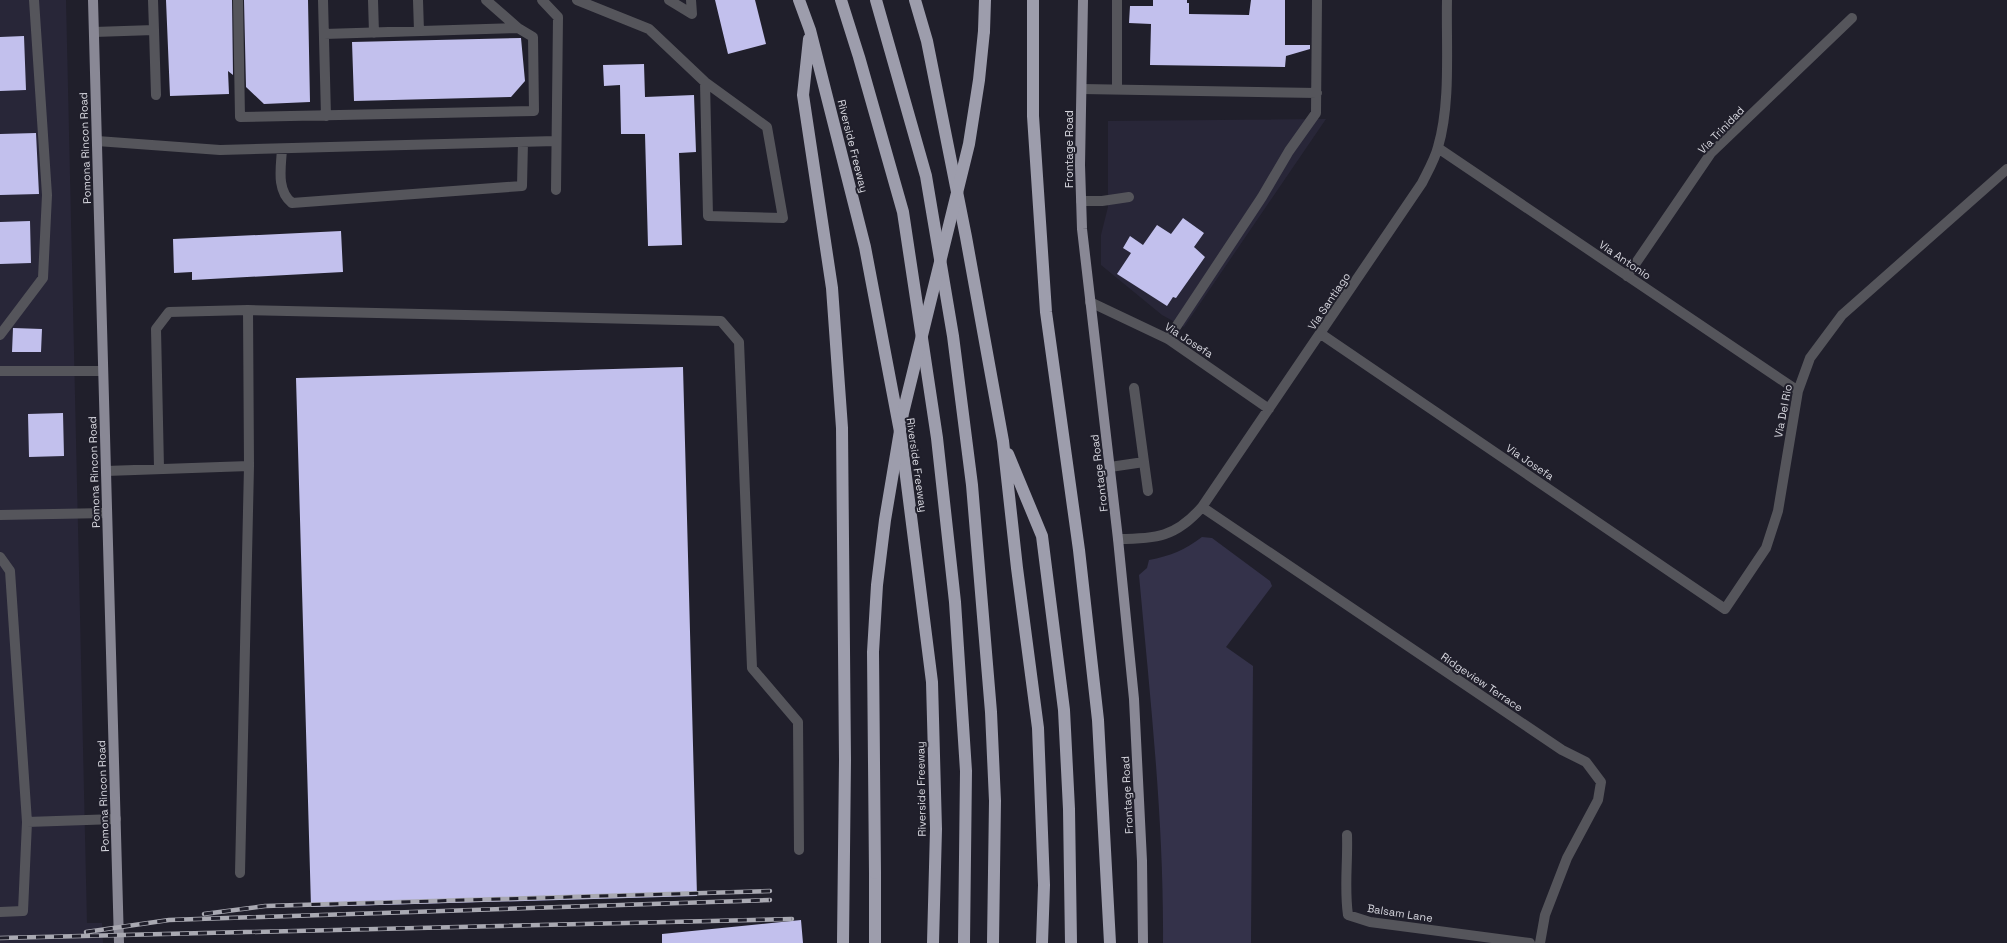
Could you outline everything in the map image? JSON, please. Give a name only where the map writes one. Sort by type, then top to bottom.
[{"type":"highway","name":"Riverside Freeway","points":[[800,0],[810,30],[865,247],[901,437],[932,682],[936,829],[933,943]]},
{"type":"highway","points":[[841,0],[859,57],[902,212],[937,438],[955,602],[966,771],[964,943]]},
{"type":"highway","points":[[876,0],[926,176],[953,336],[972,485],[983,599],[991,712],[995,802],[993,943]]},
{"type":"highway","points":[[915,0],[929,49],[966,237],[1003,441],[1017,568],[1038,728],[1044,885],[1042,943]]},
{"type":"highway","points":[[875,943],[873,652],[877,584],[885,520],[903,413],[969,144],[980,80],[985,0]]},
{"type":"highway","points":[[1033,0],[1033,116],[1046,312],[1079,550],[1098,720],[1110,943]]},
{"type":"highway","points":[[810,30],[803,96],[832,288],[842,428],[845,760],[843,943]]},
{"type":"highway","points":[[1003,441],[1042,536],[1064,710],[1069,809],[1071,943]]},
{"type":"main road","name":"Pomona Rincon Road","points":[[93,0],[119,943]]},
{"type":"main road","name":"Frontage Road","points":[[1083,0],[1082,229],[1110,467],[1134,699],[1142,861],[1143,943]]},
{"type":"street","points":[[0,335],[43,278],[47,195],[34,0]]},
{"type":"street","points":[[153,0],[156,96]]},
{"type":"street","points":[[238,0],[240,117],[534,111],[533,37],[518,28],[486,0]]},
{"type":"street","points":[[323,0],[326,116]]},
{"type":"street","points":[[372,0],[374,33]]},
{"type":"street","points":[[418,0],[419,31]]},
{"type":"street","points":[[542,0],[558,17],[556,190]]},
{"type":"street","points":[[577,0],[649,29],[705,82],[766,127],[783,218],[708,216],[705,82]]},
{"type":"street","points":[[670,0],[692,14],[691,0]]},
{"type":"street","points":[[1117,0],[1117,89]]},
{"type":"street","points":[[1168,339],[1262,197],[1289,151],[1316,113],[1317,0]]},
{"type":"street","name":"Via Santiago","points":[[1118,540],[1149,539],[1163,536],[1190,521],[1202,507],[1321,334],[1422,183],[1438,148],[1445,108],[1447,0]]},
{"type":"street","name":"Via Trinidad","points":[[1627,276],[1711,153],[1852,18]]},
{"type":"street","points":[[324,34],[518,28]]},
{"type":"street","points":[[94,32],[154,30]]},
{"type":"street","points":[[1082,89],[1317,93]]},
{"type":"street","points":[[97,140],[220,150],[556,141]]},
{"type":"street","points":[[282,149],[281,186],[285,197],[292,203],[522,186],[523,142]]},
{"type":"street","name":"Via Antonio","points":[[1438,148],[1798,391]]},
{"type":"street","name":"Via Del Rio","points":[[1724,609],[1766,548],[1778,511],[1798,391],[1810,358],[1842,315],[2007,169]]},
{"type":"street","points":[[1081,201],[1102,201],[1129,197]]},
{"type":"street","name":"Via Josefa","points":[[1090,302],[1168,339],[1269,409]]},
{"type":"street","points":[[240,873],[249,466],[248,310]]},
{"type":"street","points":[[159,468],[156,329],[169,312],[248,310],[721,321],[739,342],[752,668],[798,722],[799,850]]},
{"type":"street","name":"Via Josefa","points":[[1321,334],[1724,609]]},
{"type":"street","points":[[0,371],[103,372]]},
{"type":"street","points":[[1134,388],[1148,491]]},
{"type":"street","points":[[1110,467],[1144,462]]},
{"type":"street","points":[[106,471],[249,466]]},
{"type":"street","name":"Ridgeview Terrace","points":[[1202,507],[1562,750],[1586,762],[1601,782],[1598,800],[1564,865],[1545,915],[1540,943]]},
{"type":"street","points":[[0,515],[107,513]]},
{"type":"street","points":[[0,557],[10,571],[27,822],[22,911],[0,912]]},
{"type":"street","points":[[27,822],[116,819]]},
{"type":"street","name":"Balsam Lane","points":[[1347,835],[1348,857],[1345,897],[1348,915],[1370,922],[1530,943]]},
{"type":"shaded area","points":[[0,0],[66,0],[87,923],[102,923],[103,943],[0,943]]},
{"type":"shaded area","points":[[1326,119],[1184,327],[1162,315],[1101,265],[1101,235],[1108,207],[1108,121]]},
{"type":"shaded area","points":[[1202,537],[1212,538],[1270,581],[1272,586],[1226,647],[1253,666],[1251,943],[1163,943],[1163,897],[1159,805],[1139,575],[1147,568],[1149,560],[1164,557],[1177,552],[1190,546]]},
{"type":"building","points":[[166,0],[232,0],[233,75],[228,71],[229,94],[170,96]]},
{"type":"building","points":[[244,0],[308,0],[310,102],[264,104],[246,87]]},
{"type":"building","points":[[715,0],[755,0],[766,44],[728,54]]},
{"type":"building","points":[[1153,0],[1187,0],[1187,3],[1189,3],[1189,14],[1249,15],[1251,0],[1285,0],[1285,45],[1310,45],[1310,49],[1286,56],[1285,67],[1150,65],[1151,24],[1129,23],[1130,6],[1153,6]]},
{"type":"building","points":[[24,36],[26,90],[0,91],[0,37]]},
{"type":"building","points":[[521,38],[525,81],[511,97],[354,101],[352,42]]},
{"type":"building","points":[[644,64],[645,97],[694,95],[696,152],[679,153],[682,245],[648,246],[645,134],[621,134],[620,85],[604,86],[603,65]]},
{"type":"building","points":[[36,133],[39,194],[0,195],[0,134]]},
{"type":"building","points":[[1183,218],[1204,233],[1194,247],[1205,257],[1176,298],[1173,297],[1167,306],[1117,274],[1131,253],[1123,248],[1130,236],[1143,245],[1157,225],[1171,234]]},
{"type":"building","points":[[30,221],[31,263],[0,264],[0,222]]},
{"type":"building","points":[[341,231],[343,272],[192,280],[192,272],[174,273],[173,239]]},
{"type":"building","points":[[13,328],[42,329],[41,352],[12,352]]},
{"type":"building","points":[[683,367],[697,896],[311,907],[296,378]]},
{"type":"building","points":[[63,413],[64,456],[29,457],[28,414]]},
{"type":"building","points":[[801,920],[803,943],[662,943],[662,934]]},
{"type":"railway","points":[[204,914],[265,906],[770,891]]},
{"type":"railway","points":[[86,932],[169,920],[770,900]]},
{"type":"railway","points":[[0,938],[792,919]]}]
